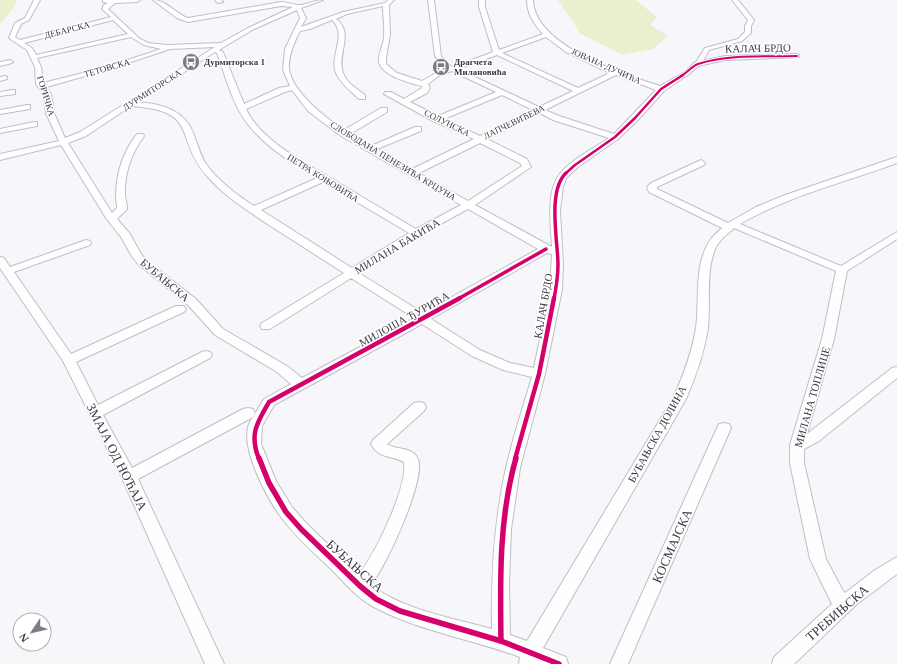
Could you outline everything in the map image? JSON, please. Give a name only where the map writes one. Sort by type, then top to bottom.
[{"type":"street","points":[[37,0],[28,19],[18,23],[12,37],[29,47],[35,57],[132,35]]},
{"type":"street","points":[[100,0],[113,2],[137,0]]},
{"type":"street","points":[[156,0],[179,17],[188,20],[281,4],[290,4],[298,7]]},
{"type":"street","name":"ДУРМИТОРСКА","points":[[0,158],[64,142],[89,131],[214,50],[250,29],[298,7],[320,0]]},
{"type":"street","points":[[431,0],[438,56],[442,62],[450,68],[538,111],[578,126],[615,137]]},
{"type":"street","points":[[482,0],[482,7],[497,53],[578,91]]},
{"type":"street","name":"ЈОВАНА ДУЧИЋА","points":[[530,0],[532,14],[547,35],[572,52],[661,89]]},
{"type":"street","points":[[700,62],[707,49],[740,40],[748,33],[748,26],[751,20],[743,12],[735,0]]},
{"type":"street","points":[[113,2],[105,8],[132,35],[144,44],[172,47],[206,44],[222,45]]},
{"type":"street","points":[[296,30],[308,28],[350,12],[389,2],[387,39],[383,59],[384,65],[388,70],[398,76],[415,83],[424,84],[434,76],[450,68],[547,35]]},
{"type":"street","name":"СЛОБОДАНА ПЕНЕЗИЋА КРЦУНА","points":[[298,7],[303,15],[303,18],[288,49],[286,70],[294,87],[311,109],[344,134],[371,150],[552,251]]},
{"type":"street","name":"ДЕБАРСКА","points":[[19,42],[115,18]]},
{"type":"street","points":[[332,18],[339,24],[343,38],[338,60],[340,74],[348,85],[362,97]]},
{"type":"street","name":"ТЕТОВСКА","points":[[41,86],[105,69],[172,47]]},
{"type":"street","name":"ПЕТРА КОЊОВИЋА","points":[[214,50],[220,52],[229,78],[250,122],[265,138],[287,156],[416,233]]},
{"type":"street","name":"КАЛАЧ БРДО","points":[[502,641],[500,620],[501,549],[507,503],[513,468],[539,374],[558,277],[552,251],[558,186],[563,176],[575,165],[615,137],[661,89],[687,73],[694,65],[700,62],[724,58],[797,56]]},
{"type":"street","name":"ГОРИЧКА","points":[[35,57],[34,60],[38,67],[41,86],[47,94],[50,113],[64,142]]},
{"type":"street","points":[[0,64],[10,62]]},
{"type":"street","name":"ЛАПЧЕВИЋЕВА","points":[[412,173],[617,72]]},
{"type":"street","points":[[404,102],[424,91],[426,87],[424,84]]},
{"type":"street","points":[[242,108],[282,90],[294,87]]},
{"type":"street","points":[[0,94],[12,92]]},
{"type":"street","points":[[436,118],[501,93]]},
{"type":"street","name":"СОЛУНСКА","points":[[388,94],[524,161],[527,164]]},
{"type":"street","points":[[131,104],[161,108],[180,117],[186,125],[199,158],[210,174],[225,189],[254,210],[422,319],[486,358],[507,367],[539,374]]},
{"type":"street","points":[[0,112],[27,107]]},
{"type":"street","points":[[344,134],[384,110]]},
{"type":"street","points":[[0,131],[34,124]]},
{"type":"street","points":[[371,150],[418,129]]},
{"type":"street","points":[[111,218],[122,209],[120,193],[126,164],[131,147],[140,136]]},
{"type":"street","name":"БУБАЊСКА","points":[[64,142],[111,218],[126,236],[136,255],[142,262],[192,302],[213,326],[232,340],[282,369],[301,385]]},
{"type":"street","name":"БУБАЊСКА ДОЛИНА","points":[[529,658],[687,382],[694,361],[703,319],[707,258],[709,248],[715,239],[731,225],[761,206],[855,176],[897,160]]},
{"type":"street","points":[[702,163],[654,185],[652,190],[731,225],[842,270],[897,235]]},
{"type":"street","name":"МИЛАНА БАКИЋА","points":[[266,326],[416,233],[468,205],[525,169],[527,164]]},
{"type":"street","points":[[254,210],[324,178]]},
{"type":"street","points":[[4,266],[86,243]]},
{"type":"street","name":"МИЛОША ЂУРИЋА","points":[[269,402],[422,319],[552,251]]},
{"type":"street","name":"ЗМАЈА ОД НОЋАЈА","points":[[4,266],[69,360],[129,477],[215,664]]},
{"type":"street","name":"МИЛАНА ТОПЛИЦЕ","points":[[842,270],[828,339],[797,445],[797,463],[818,559],[837,597],[845,605]]},
{"type":"street","points":[[69,360],[180,309]]},
{"type":"street","points":[[95,413],[206,354]]},
{"type":"street","points":[[797,445],[803,444],[814,437],[897,371]]},
{"type":"street","name":"БУБАЊСКА","points":[[269,402],[255,426],[254,444],[269,483],[286,512],[301,529],[360,586],[376,599],[400,612],[502,641],[529,658],[559,664]]},
{"type":"street","points":[[360,586],[376,565],[394,526],[408,484],[412,466],[412,461],[408,457],[381,448],[378,444],[419,407]]},
{"type":"street","points":[[129,477],[248,413]]},
{"type":"street","name":"КОСМАЈСКА","points":[[619,664],[724,428]]},
{"type":"street","name":"ТРЕБИЊСКА","points":[[781,664],[819,627],[876,579],[897,565]]},
{"type":"green space","points":[[0,0],[17,0],[14,7],[0,24]]},
{"type":"green space","points":[[558,0],[635,0],[657,17],[650,25],[668,36],[653,49],[622,55],[581,34]]},
{"type":"cycle path","points":[[501,641],[500,584],[503,529],[513,468],[539,374],[556,289],[558,265],[555,211],[558,186],[563,176],[575,165],[615,137],[635,118],[661,89],[687,73],[696,64],[725,58],[797,56]]},
{"type":"cycle path","points":[[546,249],[422,319],[269,402],[255,426],[254,444],[269,483],[286,512],[301,529],[360,586],[376,599],[400,611],[501,641],[559,664]]},
{"type":"place","name":"Дурмиторска 1","points":[[191,62]]},
{"type":"place","name":"Драгчета Милановића","points":[[441,67]]}]
